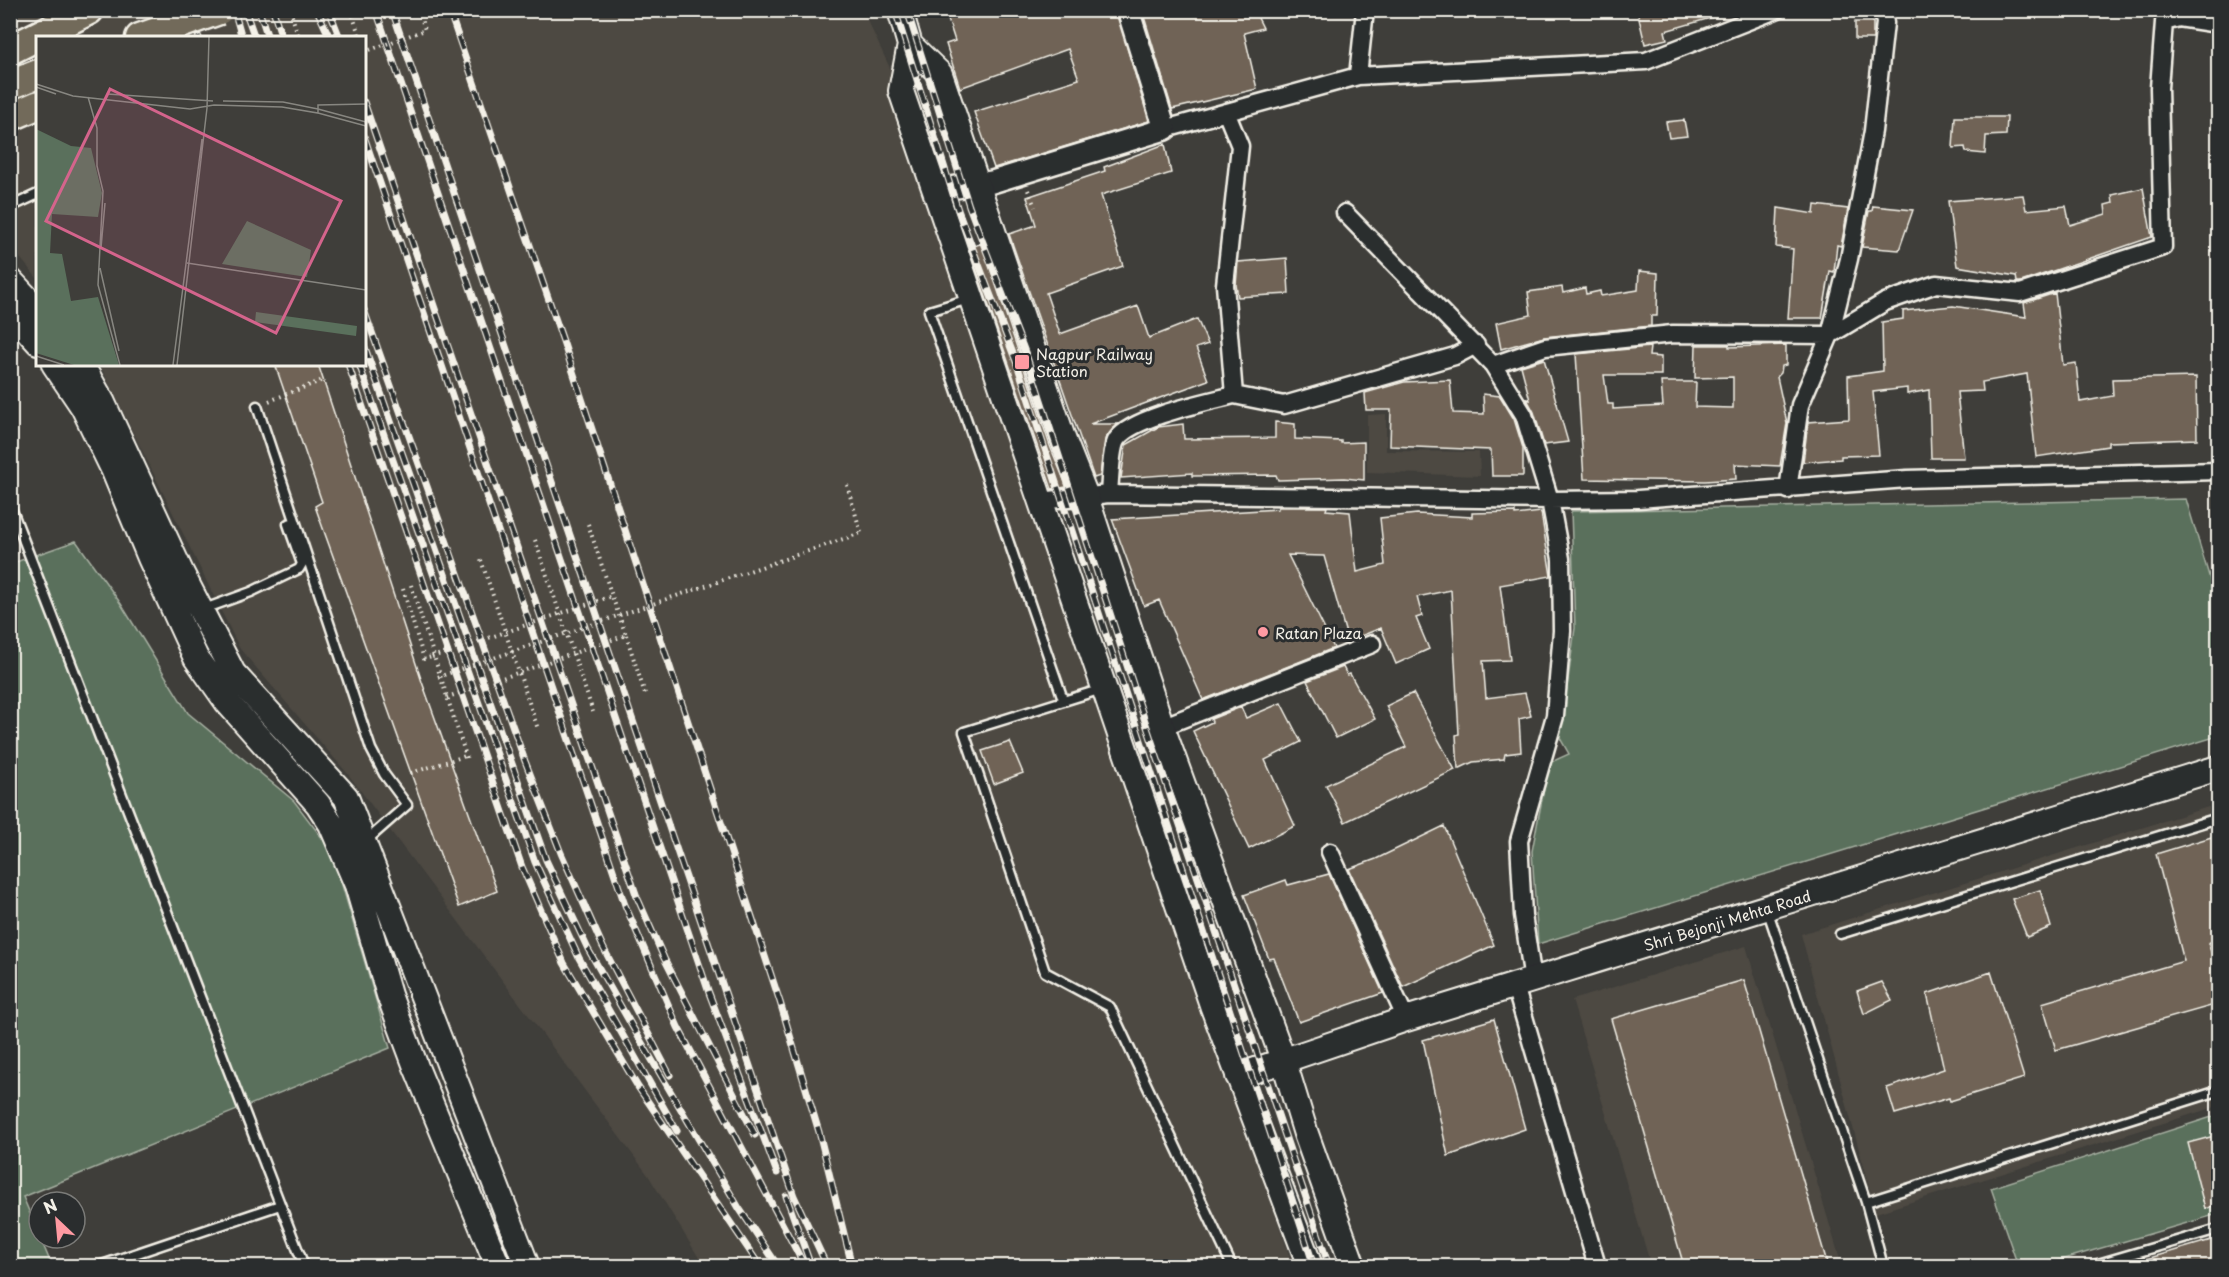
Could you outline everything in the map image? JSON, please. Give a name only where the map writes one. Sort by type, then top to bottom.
[{"type":"highway","points":[[38,36],[89,10]]},
{"type":"highway","points":[[148,36],[165,32],[219,10]]},
{"type":"highway","points":[[10,50],[36,37]]},
{"type":"highway","points":[[10,85],[36,75]]},
{"type":"main road","points":[[900,10],[910,45],[901,91],[1039,501],[1238,1076],[1310,1266]]},
{"type":"main road","points":[[910,45],[940,74],[1064,441],[1097,494],[1162,727],[1284,1062],[1306,1134],[1353,1266]]},
{"type":"main road","points":[[10,117],[36,106]]},
{"type":"main road","points":[[10,280],[36,308]]},
{"type":"main road","points":[[10,311],[36,340]]},
{"type":"main road","points":[[55,366],[83,408],[113,469],[150,558],[196,658],[226,702],[318,804],[331,824],[357,885],[389,995],[416,1067],[498,1266]]},
{"type":"main road","points":[[82,366],[103,403],[200,610],[233,673],[346,797],[527,1266]]},
{"type":"main road","name":"Shri Bejonji Mehta Road","points":[[1238,1076],[1406,1019],[2218,768]]},
{"type":"street","points":[[1128,10],[1165,129]]},
{"type":"street","points":[[1358,76],[1365,10]]},
{"type":"street","points":[[934,190],[978,182],[992,182],[1165,129],[1358,76],[1646,61],[1776,10]]},
{"type":"street","points":[[1788,490],[1800,405],[1830,335],[1849,259],[1873,131],[1885,23],[1883,10]]},
{"type":"street","points":[[1493,365],[1545,347],[1672,334],[1830,335],[1885,302],[1936,284],[2020,293],[2163,247],[2159,88],[2164,22],[2178,18],[2218,24]]},
{"type":"street","points":[[1226,112],[1240,146],[1224,285],[1234,395]]},
{"type":"street","points":[[1345,213],[1493,365],[1524,414],[1550,500],[1561,571],[1562,631],[1555,716],[1520,842],[1524,983],[1597,1266]]},
{"type":"street","points":[[1097,494],[1116,441],[1124,432],[1138,424],[1188,406],[1234,395],[1284,405],[1455,356],[1476,345]]},
{"type":"street","points":[[1039,501],[1097,494],[1550,500],[1638,499],[1788,490],[1907,479],[2218,471]]},
{"type":"street","points":[[1162,727],[1372,644]]},
{"type":"street","points":[[1330,852],[1406,1019]]},
{"type":"lane","points":[[10,207],[36,195]]},
{"type":"lane","points":[[970,298],[929,311],[1063,699]]},
{"type":"lane","points":[[257,406],[371,749],[384,774],[407,806],[364,843]]},
{"type":"lane","points":[[10,505],[304,1266]]},
{"type":"lane","points":[[200,610],[251,592],[299,569],[302,564],[288,524],[295,522]]},
{"type":"lane","points":[[1104,689],[1063,699],[964,732],[1045,972],[1110,1007],[1232,1266]]},
{"type":"lane","points":[[1840,934],[2218,818]]},
{"type":"lane","points":[[1767,907],[1866,1202],[1883,1266]]},
{"type":"lane","points":[[1866,1202],[2218,1091]]},
{"type":"lane","points":[[99,1266],[280,1205]]},
{"type":"lane","points":[[2091,1266],[2218,1229]]},
{"type":"path","points":[[290,10],[298,36]]},
{"type":"path","points":[[351,10],[359,36]]},
{"type":"path","points":[[366,51],[425,30],[419,10]]},
{"type":"path","points":[[257,406],[323,380]]},
{"type":"path","points":[[438,677],[861,533],[847,485]]},
{"type":"path","points":[[588,524],[645,694]]},
{"type":"path","points":[[535,540],[593,712]]},
{"type":"path","points":[[481,560],[538,729]]},
{"type":"path","points":[[411,585],[438,677],[468,762]]},
{"type":"path","points":[[403,589],[424,659],[612,596]]},
{"type":"path","points":[[446,698],[626,635]]},
{"type":"path","points":[[411,773],[465,756]]},
{"type":"shaded area","points":[[28,10],[863,11],[923,138],[1103,712],[1293,1266],[704,1266],[648,1175],[348,774],[240,649],[100,366],[366,366],[366,36],[36,36],[36,277],[11,247],[10,20]]},
{"type":"shaded area","points":[[1386,414],[1386,451],[1479,452],[1480,476],[1367,472],[1367,415]]},
{"type":"shaded area","points":[[2218,804],[2218,1106],[1876,1213],[1801,934]]},
{"type":"shaded area","points":[[1746,946],[1842,1266],[1651,1266],[1572,1000]]},
{"type":"green space","points":[[2186,499],[2218,606],[2218,736],[1538,944],[1532,851],[1549,763],[1569,754],[1560,738],[1575,628],[1571,511]]},
{"type":"green space","points":[[76,541],[121,604],[188,713],[294,801],[332,851],[390,1048],[40,1190],[27,1190],[27,1195],[23,1197],[27,1207],[27,1250],[45,1250],[52,1266],[11,1266],[10,564]]},
{"type":"green space","points":[[2218,1115],[2218,1214],[2040,1266],[2018,1266],[1991,1188]]},
{"type":"building","points":[[945,10],[1116,10],[1149,121],[994,168],[974,112],[1079,79],[1068,49],[960,88],[946,44],[955,41]]},
{"type":"building","points":[[1142,10],[1254,10],[1263,28],[1244,33],[1257,89],[1172,109]]},
{"type":"building","points":[[1637,10],[1721,10],[1721,15],[1665,31],[1667,39],[1645,44]]},
{"type":"building","points":[[1855,22],[1873,22],[1873,39],[1855,39]]},
{"type":"building","points":[[1955,117],[2007,117],[2006,135],[1986,136],[1985,154],[1966,152],[1965,147],[1953,148]]},
{"type":"building","points":[[1684,120],[1687,136],[1669,138],[1666,122]]},
{"type":"building","points":[[1165,144],[1171,173],[1101,195],[1123,266],[1046,293],[1060,334],[1138,306],[1149,338],[1197,319],[1208,344],[1196,348],[1208,380],[1090,424],[1118,424],[1105,439],[1100,476],[1094,478],[1009,234],[1036,225],[1027,197],[1105,171],[1104,167]]},
{"type":"building","points":[[2143,188],[2152,237],[2021,282],[2017,282],[2016,276],[1957,266],[1948,201],[2023,195],[2026,210],[2066,206],[2070,225],[2106,214],[2105,205],[2113,203],[2112,195]]},
{"type":"building","points":[[1815,205],[1848,209],[1841,246],[1837,245],[1834,272],[1830,271],[1822,318],[1788,318],[1793,249],[1776,247],[1778,208],[1814,214]]},
{"type":"building","points":[[1873,206],[1913,210],[1899,250],[1862,247],[1869,211],[1872,211]]},
{"type":"building","points":[[982,243],[1050,446],[1067,487],[1052,489],[969,248]]},
{"type":"building","points":[[1287,258],[1289,294],[1238,297],[1236,285],[1238,262]]},
{"type":"building","points":[[1639,271],[1658,273],[1657,316],[1651,316],[1651,326],[1544,337],[1501,349],[1496,323],[1531,315],[1528,292],[1562,287],[1563,293],[1585,288],[1586,294],[1600,291],[1601,296],[1638,290]]},
{"type":"building","points":[[2055,293],[2063,365],[2076,363],[2080,402],[2113,396],[2112,379],[2196,377],[2197,439],[2108,442],[2108,446],[2036,457],[2027,374],[1982,382],[1983,391],[1957,392],[1964,458],[1931,458],[1929,390],[1907,394],[1907,388],[1873,392],[1879,455],[1841,456],[1841,459],[1803,462],[1808,422],[1849,419],[1848,376],[1883,371],[1882,322],[1903,319],[1903,311],[1953,306],[2026,317],[2024,303]]},
{"type":"building","points":[[1696,345],[1729,345],[1729,347],[1786,345],[1786,365],[1782,366],[1781,373],[1777,377],[1787,423],[1780,466],[1735,464],[1736,479],[1705,481],[1584,479],[1576,354],[1650,347],[1649,356],[1661,357],[1661,375],[1604,375],[1608,404],[1613,404],[1613,409],[1663,406],[1661,382],[1696,382],[1695,407],[1733,408],[1733,377],[1695,378]]},
{"type":"building","points":[[1544,359],[1568,442],[1544,445],[1534,412],[1527,399],[1530,400],[1521,366]]},
{"type":"building","points":[[276,366],[319,366],[422,682],[497,891],[459,907],[315,506],[322,502]]},
{"type":"building","points":[[1450,380],[1453,413],[1484,414],[1483,394],[1500,396],[1514,419],[1523,448],[1523,476],[1492,476],[1491,450],[1390,446],[1391,410],[1366,410],[1365,393],[1404,382]]},
{"type":"building","points":[[1275,422],[1295,424],[1295,439],[1341,441],[1341,443],[1364,442],[1364,480],[1344,478],[1278,480],[1276,475],[1192,476],[1192,473],[1121,478],[1126,445],[1158,427],[1183,424],[1184,439],[1275,438]]},
{"type":"building","points":[[1278,507],[1327,507],[1326,510],[1350,512],[1357,572],[1385,565],[1380,518],[1417,514],[1472,517],[1472,513],[1515,512],[1515,515],[1541,512],[1551,576],[1500,585],[1510,660],[1483,661],[1486,698],[1525,693],[1531,716],[1519,719],[1521,752],[1505,754],[1504,759],[1473,762],[1458,769],[1456,735],[1459,734],[1451,590],[1417,597],[1422,616],[1416,618],[1429,649],[1396,664],[1381,628],[1348,641],[1324,556],[1288,555],[1334,648],[1203,700],[1159,600],[1144,606],[1112,519],[1278,509]]},
{"type":"building","points":[[1343,667],[1347,675],[1350,674],[1375,719],[1336,738],[1307,681]]},
{"type":"building","points":[[1413,693],[1455,770],[1345,822],[1326,785],[1406,747],[1386,706]]},
{"type":"building","points":[[1281,703],[1301,742],[1265,760],[1295,826],[1249,849],[1193,731],[1212,722],[1211,719],[1241,707],[1246,718]]},
{"type":"building","points":[[1010,742],[1023,773],[994,784],[982,751]]},
{"type":"building","points":[[1444,826],[1494,945],[1403,987],[1349,869],[1376,859]]},
{"type":"building","points":[[2218,835],[2218,939],[2208,943],[2218,972],[2218,1004],[2056,1050],[2042,1003],[2184,961],[2156,854]]},
{"type":"building","points":[[1329,874],[1383,993],[1299,1022],[1274,958],[1269,959],[1244,895],[1286,880],[1288,885]]},
{"type":"building","points":[[2040,890],[2051,927],[2027,937],[2012,899]]},
{"type":"building","points":[[1991,972],[2024,1078],[1950,1101],[1949,1098],[1895,1114],[1887,1088],[1944,1069],[1927,994]]},
{"type":"building","points":[[1744,980],[1828,1266],[1684,1266],[1611,1019]]},
{"type":"building","points":[[1882,982],[1892,1000],[1864,1014],[1857,991]]},
{"type":"building","points":[[1494,1019],[1525,1129],[1448,1156],[1423,1040]]},
{"type":"building","points":[[2218,1135],[2218,1204],[2205,1209],[2188,1143]]},
{"type":"building","points":[[2218,1238],[2218,1266],[2136,1266],[2136,1262]]},
{"type":"railway","points":[[188,10],[198,36]]},
{"type":"railway","points":[[234,10],[241,36]]},
{"type":"railway","points":[[245,10],[254,36]]},
{"type":"railway","points":[[259,10],[267,36]]},
{"type":"railway","points":[[273,10],[281,36]]},
{"type":"railway","points":[[317,10],[329,36]]},
{"type":"railway","points":[[329,10],[339,36]]},
{"type":"railway","points":[[376,10],[709,993],[777,1173]]},
{"type":"railway","points":[[392,10],[794,1196],[827,1266]]},
{"type":"railway","points":[[449,10],[563,341],[780,1002],[819,1132],[852,1266]]},
{"type":"railway","points":[[895,10],[958,210],[1017,364],[1314,1266]]},
{"type":"railway","points":[[907,10],[969,206],[1028,360],[1145,721],[1329,1266]]},
{"type":"railway","points":[[366,108],[637,897],[664,958],[755,1135]]},
{"type":"railway","points":[[366,142],[625,905],[678,1027],[802,1261]]},
{"type":"railway","points":[[366,316],[525,761],[561,853],[603,947],[670,1075]]},
{"type":"railway","points":[[366,351],[546,860],[588,949],[739,1208],[778,1266]]},
{"type":"railway","points":[[349,366],[522,867],[564,963],[638,1087],[760,1266]]},
{"type":"railway","points":[[360,366],[535,862],[579,958],[677,1131]]},
{"type":"railway","points":[[786,1196],[811,1266]]},
{"type":"place","name":"Nagpur Railway Station","points":[[1022,362]]},
{"type":"place","name":"Ratan Plaza","points":[[1263,632]]}]
